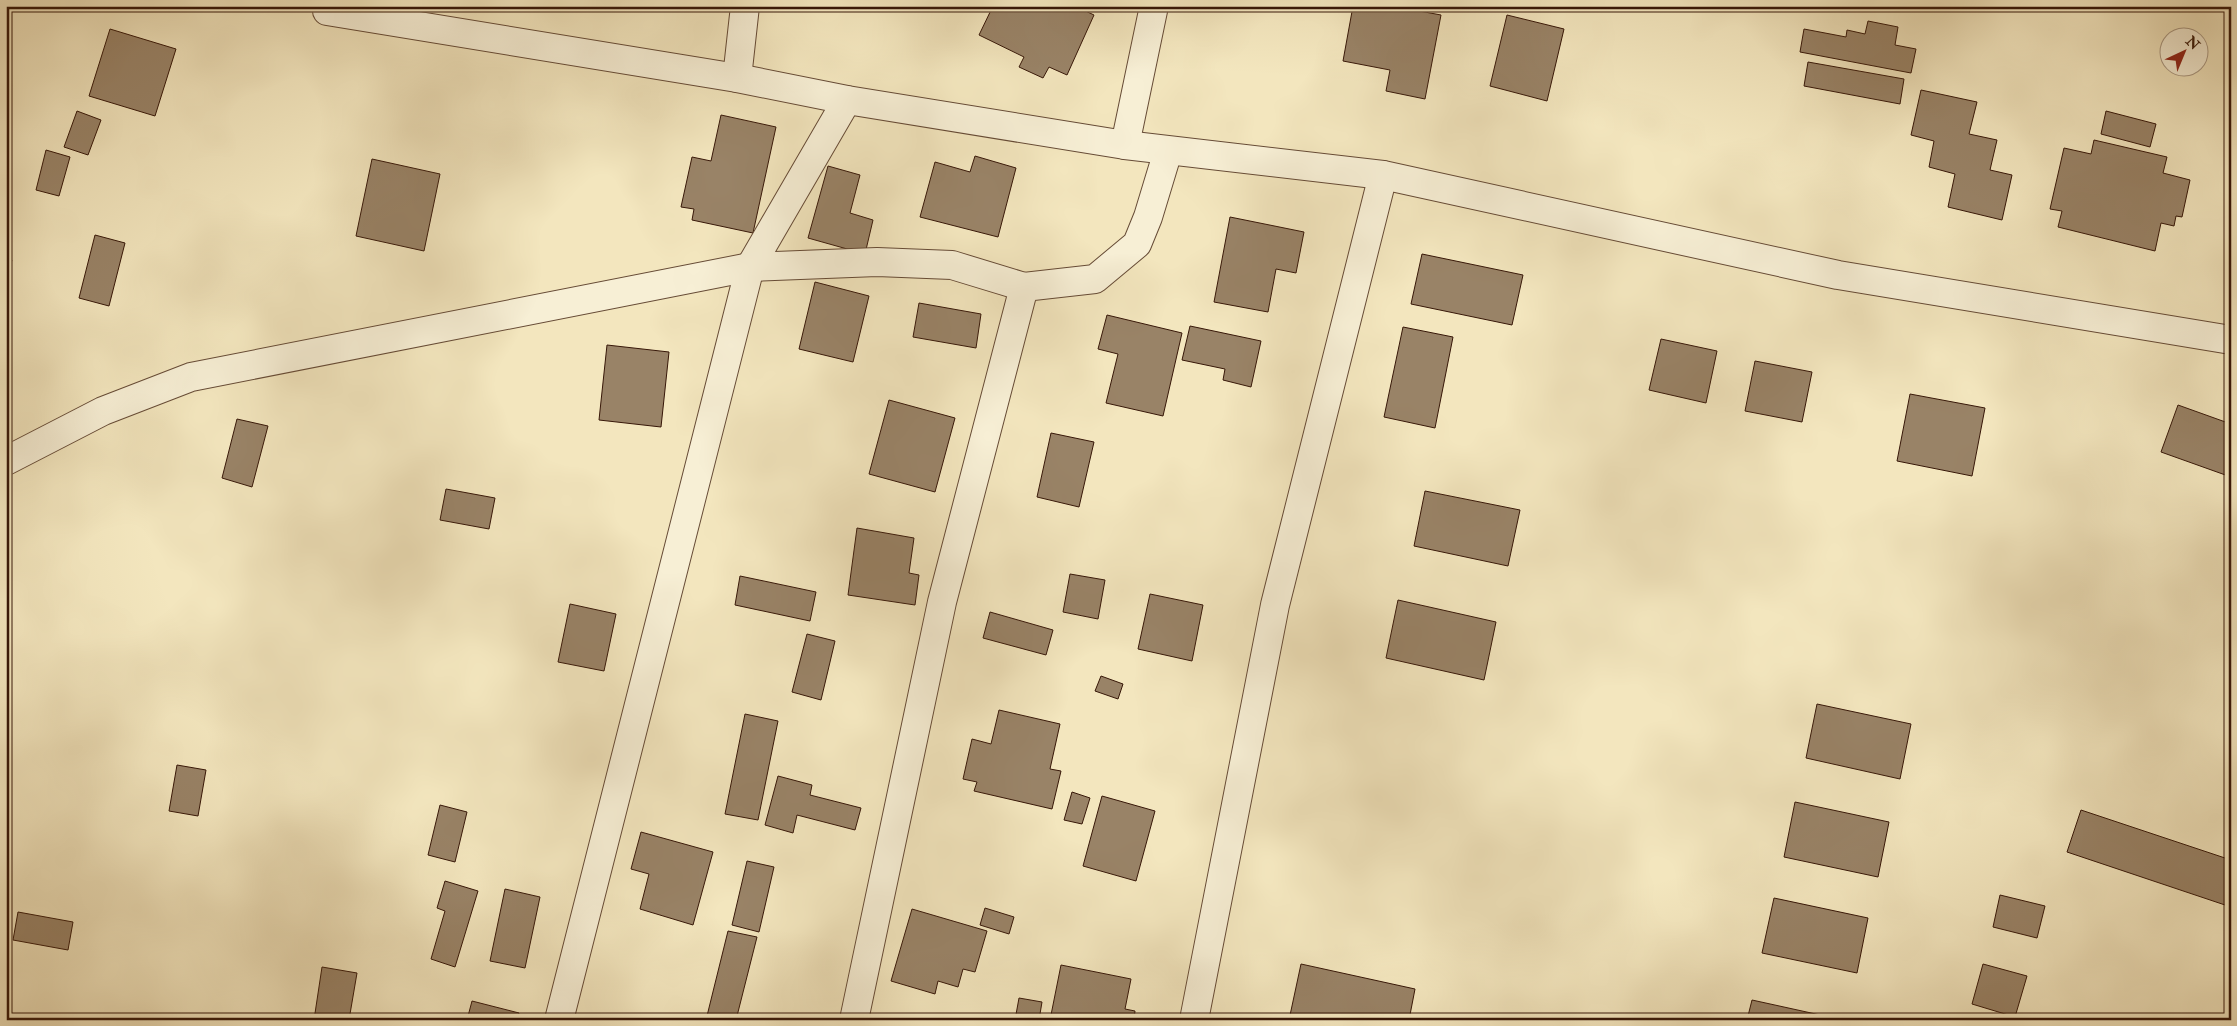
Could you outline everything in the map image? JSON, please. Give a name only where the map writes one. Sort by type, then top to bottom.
[{"type":"street","points":[[737,78],[745,6]]},
{"type":"street","points":[[1125,145],[1154,6]]},
{"type":"street","points":[[327,11],[737,78],[847,100],[1125,145],[1384,175],[1838,275],[2231,340]]},
{"type":"street","points":[[559,1020],[750,267],[847,100]]},
{"type":"street","points":[[6,461],[103,411],[191,377],[750,267],[877,262],[952,265],[1024,287],[1095,280],[1137,244],[1148,217],[1168,151]]},
{"type":"street","points":[[1194,1020],[1275,605],[1384,175]]},
{"type":"street","points":[[854,1020],[942,602],[1024,287]]},
{"type":"building","points":[[993,6],[1075,6],[1094,15],[1067,75],[1049,67],[1043,78],[1019,67],[1024,57],[979,35]]},
{"type":"building","points":[[1353,6],[1415,6],[1414,10],[1441,15],[1425,99],[1386,91],[1390,70],[1343,61]]},
{"type":"building","points":[[1507,15],[1564,29],[1547,101],[1490,86]]},
{"type":"building","points":[[1868,21],[1898,27],[1895,45],[1916,49],[1911,73],[1800,52],[1804,29],[1846,37],[1847,30],[1865,34]]},
{"type":"building","points":[[110,29],[176,49],[155,116],[89,96]]},
{"type":"building","points":[[1808,62],[1904,79],[1900,104],[1804,86]]},
{"type":"building","points":[[1921,90],[1977,102],[1969,134],[1997,140],[1990,170],[2012,175],[2002,220],[1948,207],[1955,174],[1929,167],[1934,141],[1911,135]]},
{"type":"building","points":[[77,111],[101,120],[88,155],[64,147]]},
{"type":"building","points":[[2106,111],[2156,124],[2150,147],[2101,134]]},
{"type":"building","points":[[721,115],[776,127],[753,233],[692,220],[694,209],[681,207],[692,157],[711,161]]},
{"type":"building","points":[[2094,140],[2167,157],[2163,173],[2190,180],[2182,217],[2176,216],[2174,226],[2161,223],[2155,251],[2058,227],[2062,211],[2050,209],[2064,148],[2091,154]]},
{"type":"building","points":[[46,150],[70,157],[59,196],[36,190]]},
{"type":"building","points":[[975,156],[1016,168],[998,237],[920,217],[935,162],[970,172]]},
{"type":"building","points":[[372,159],[440,174],[424,251],[356,236]]},
{"type":"building","points":[[828,166],[860,175],[850,213],[873,220],[865,254],[808,238]]},
{"type":"building","points":[[1230,217],[1304,232],[1296,273],[1276,269],[1268,312],[1214,302]]},
{"type":"building","points":[[95,235],[125,243],[109,306],[79,298]]},
{"type":"building","points":[[1422,254],[1523,275],[1512,325],[1411,304]]},
{"type":"building","points":[[6,259],[12,260],[6,281]]},
{"type":"building","points":[[815,282],[869,296],[853,362],[799,349]]},
{"type":"building","points":[[919,303],[981,314],[976,348],[913,337]]},
{"type":"building","points":[[1107,315],[1182,333],[1163,416],[1106,403],[1118,354],[1098,349]]},
{"type":"building","points":[[1190,326],[1261,341],[1251,387],[1223,380],[1225,369],[1182,360]]},
{"type":"building","points":[[1403,327],[1453,337],[1435,428],[1384,417]]},
{"type":"building","points":[[1661,339],[1717,351],[1706,403],[1649,390]]},
{"type":"building","points":[[607,345],[669,352],[661,427],[599,420]]},
{"type":"building","points":[[1755,361],[1812,372],[1802,422],[1745,411]]},
{"type":"building","points":[[1910,394],[1985,408],[1972,476],[1897,461]]},
{"type":"building","points":[[889,400],[955,418],[935,492],[869,474]]},
{"type":"building","points":[[2178,405],[2231,424],[2231,477],[2161,452]]},
{"type":"building","points":[[237,419],[268,426],[252,487],[222,478]]},
{"type":"building","points":[[1051,433],[1094,442],[1079,507],[1037,497]]},
{"type":"building","points":[[446,489],[495,498],[489,529],[440,520]]},
{"type":"building","points":[[1425,491],[1520,510],[1508,566],[1414,546]]},
{"type":"building","points":[[857,528],[914,538],[909,573],[919,575],[915,605],[848,595]]},
{"type":"building","points":[[1070,574],[1105,580],[1098,619],[1063,612]]},
{"type":"building","points":[[740,576],[816,592],[810,621],[735,605]]},
{"type":"building","points":[[1150,594],[1203,605],[1192,661],[1138,649]]},
{"type":"building","points":[[1398,600],[1496,622],[1484,680],[1386,658]]},
{"type":"building","points":[[570,604],[616,614],[604,671],[558,662]]},
{"type":"building","points":[[990,612],[1053,630],[1046,655],[983,638]]},
{"type":"building","points":[[807,634],[835,641],[821,700],[792,692]]},
{"type":"building","points":[[1101,676],[1123,684],[1118,699],[1095,691]]},
{"type":"building","points":[[1817,704],[1911,724],[1900,779],[1806,758]]},
{"type":"building","points":[[999,710],[1060,724],[1050,769],[1061,771],[1052,809],[974,791],[977,782],[963,779],[972,739],[991,744]]},
{"type":"building","points":[[745,714],[778,721],[758,820],[725,814]]},
{"type":"building","points":[[177,765],[206,770],[198,816],[169,811]]},
{"type":"building","points":[[778,776],[812,785],[810,795],[861,808],[855,830],[797,815],[793,833],[765,825]]},
{"type":"building","points":[[1072,792],[1090,798],[1082,824],[1064,820]]},
{"type":"building","points":[[1102,796],[1155,811],[1136,881],[1083,866]]},
{"type":"building","points":[[1795,802],[1889,822],[1878,877],[1784,857]]},
{"type":"building","points":[[440,805],[467,812],[455,862],[428,855]]},
{"type":"building","points":[[2081,810],[2231,860],[2231,907],[2067,852]]},
{"type":"building","points":[[641,832],[713,852],[693,925],[640,909],[649,874],[631,869]]},
{"type":"building","points":[[747,861],[774,867],[759,932],[732,925]]},
{"type":"building","points":[[445,881],[478,891],[455,967],[431,959],[445,911],[437,908]]},
{"type":"building","points":[[505,889],[540,897],[525,968],[490,961]]},
{"type":"building","points":[[2000,895],[2045,906],[2037,938],[1993,927]]},
{"type":"building","points":[[1774,898],[1868,918],[1857,973],[1762,953]]},
{"type":"building","points":[[985,908],[1014,917],[1009,934],[980,925]]},
{"type":"building","points":[[912,909],[987,931],[975,972],[963,969],[958,987],[938,981],[935,994],[891,981]]},
{"type":"building","points":[[18,912],[73,922],[68,950],[13,940]]},
{"type":"building","points":[[728,931],[757,937],[736,1020],[706,1020]]},
{"type":"building","points":[[1301,964],[1415,989],[1409,1020],[1289,1020]]},
{"type":"building","points":[[1983,964],[2027,976],[2015,1017],[1972,1004]]},
{"type":"building","points":[[1061,965],[1131,979],[1125,1009],[1135,1011],[1134,1020],[1050,1020]]},
{"type":"building","points":[[322,967],[357,973],[349,1020],[314,1020]]},
{"type":"building","points":[[1019,998],[1042,1002],[1039,1020],[1015,1020]]},
{"type":"building","points":[[1752,1000],[1843,1020],[1747,1020]]},
{"type":"building","points":[[472,1001],[519,1013],[517,1020],[467,1020]]}]
